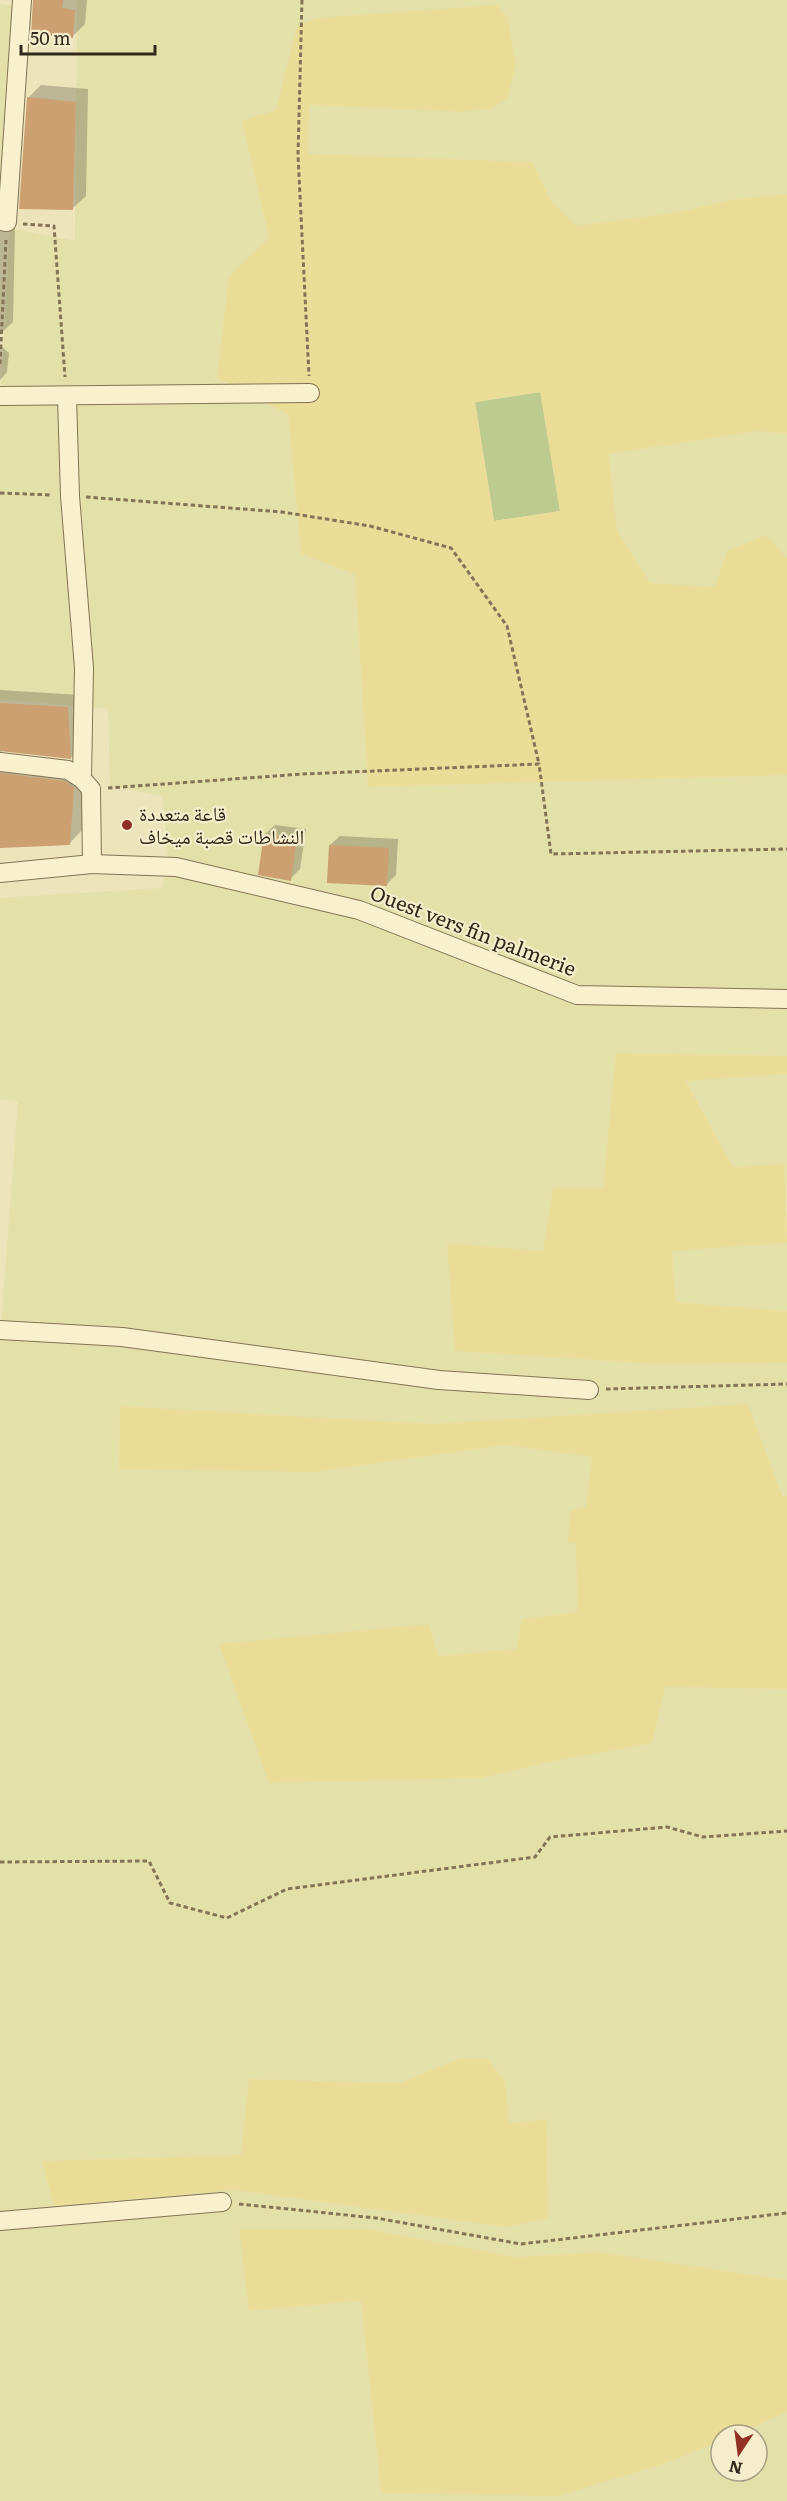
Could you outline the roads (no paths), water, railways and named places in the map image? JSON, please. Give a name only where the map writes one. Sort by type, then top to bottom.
[{"type":"street","points":[[3,221],[22,0]]},
{"type":"street","points":[[0,396],[310,393]]},
{"type":"street","points":[[67,396],[70,496],[84,668],[92,864]]},
{"type":"street","points":[[0,762],[69,770],[87,784]]},
{"type":"street","name":"Ouest vers fin palmerie","points":[[0,873],[92,864],[176,867],[359,910],[577,995],[787,999]]},
{"type":"street","points":[[0,1330],[122,1337],[439,1380],[589,1390]]},
{"type":"street","points":[[0,2221],[222,2202]]},
{"type":"place","name":"قاعة متعددة النشاطات قصبة ميخاف","points":[[127,825]]}]
